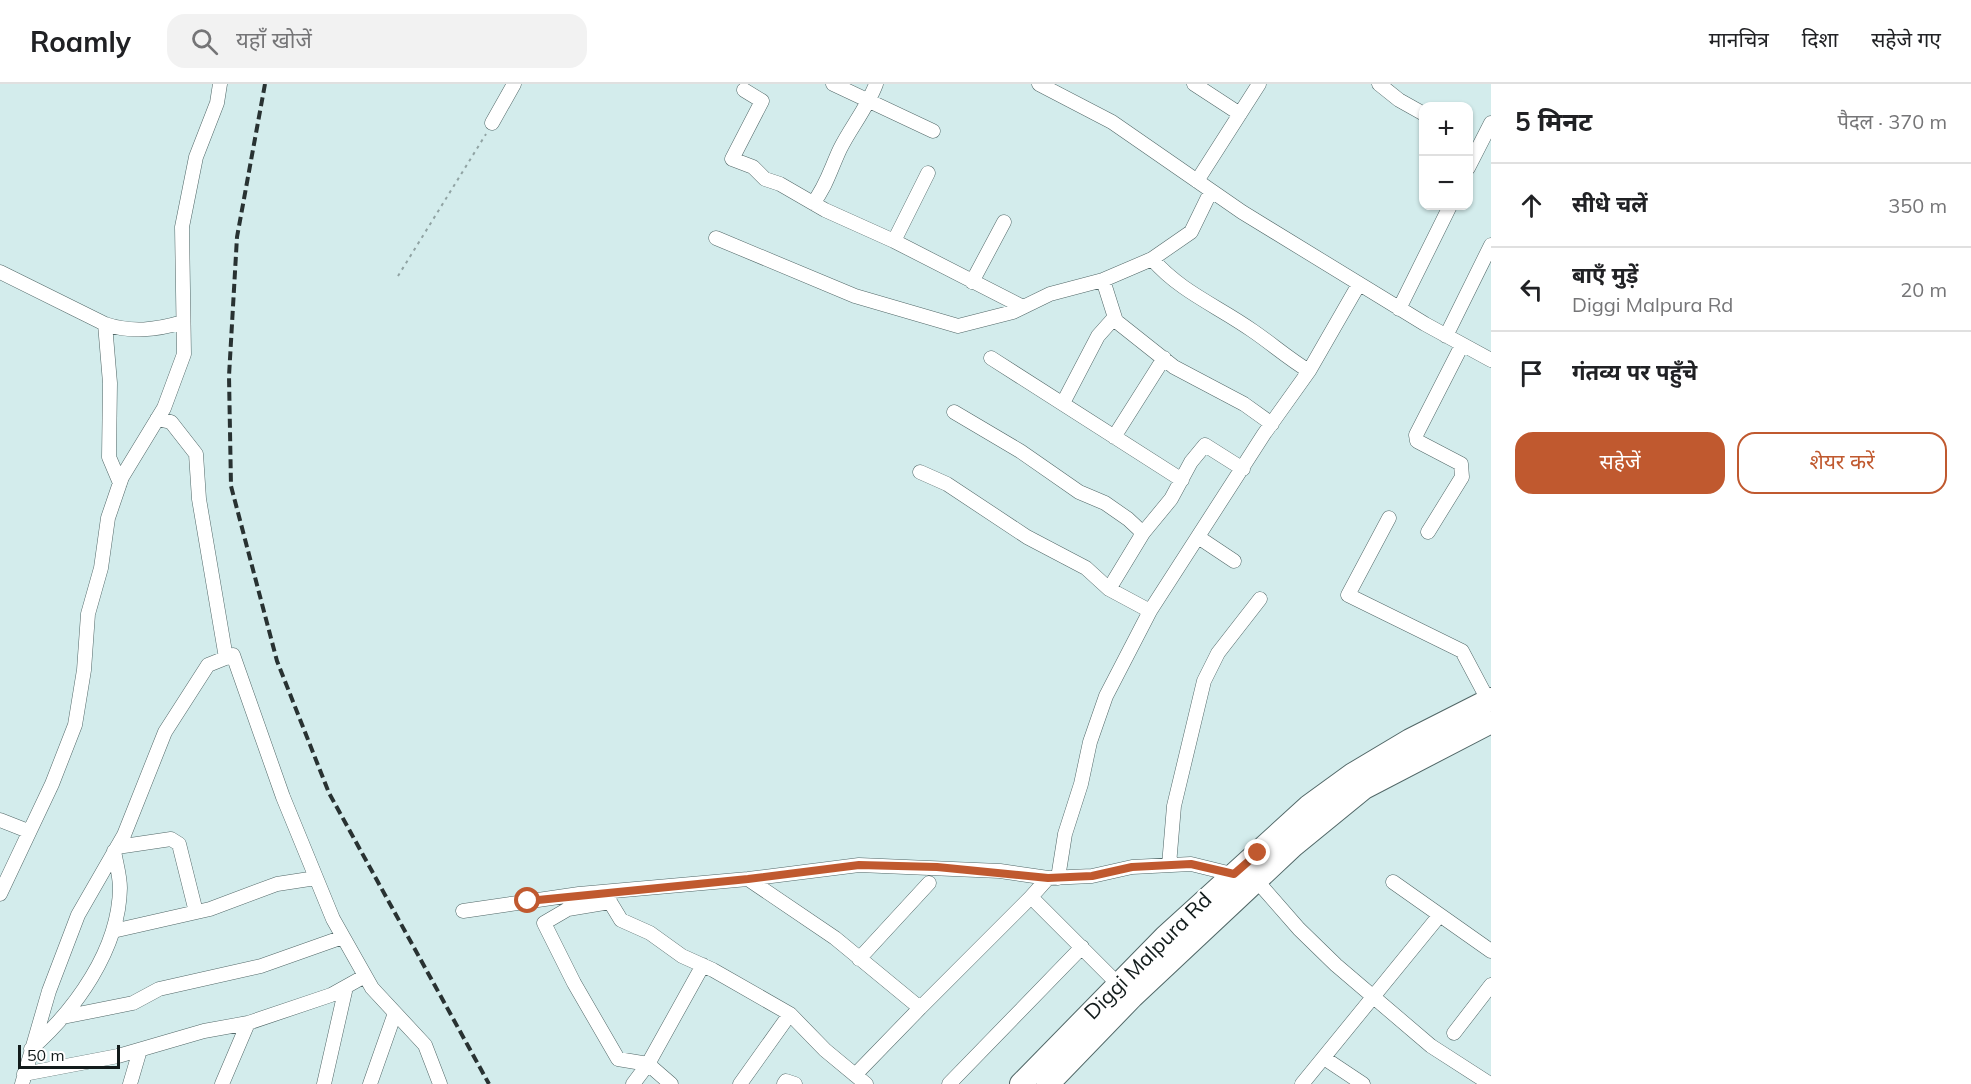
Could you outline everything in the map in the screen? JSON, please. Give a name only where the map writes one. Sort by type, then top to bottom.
[{"type":"main road","name":"Diggi Malpura Rd","points":[[1021,1084],[1118,984],[1234,874],[1310,806],[1353,774],[1410,740],[1490,707]]},
{"type":"main road","name":"Diggi Malpura Rd","points":[[1055,1082],[1132,997],[1293,846],[1364,788],[1490,707]]},
{"type":"street","points":[[0,894],[52,784],[75,725],[84,670],[88,614],[101,568],[108,518],[120,483],[157,419],[183,354],[182,227],[196,157],[217,103],[220,84]]},
{"type":"street","points":[[492,123],[514,84]]},
{"type":"street","points":[[833,84],[933,131]]},
{"type":"street","points":[[813,203],[822,192],[855,121],[870,101],[876,84]]},
{"type":"street","points":[[1039,84],[1112,122],[1211,191],[1359,284],[1491,360]]},
{"type":"street","points":[[1194,84],[1240,114]]},
{"type":"street","points":[[1197,181],[1259,84]]},
{"type":"street","points":[[1378,84],[1419,111]]},
{"type":"street","points":[[742,86],[762,101],[732,159],[753,167],[765,179],[780,184],[813,203],[894,240],[1023,307]]},
{"type":"street","points":[[1474,142],[1491,123]]},
{"type":"street","points":[[894,240],[928,173]]},
{"type":"street","points":[[716,238],[855,296],[958,326],[1023,307],[1050,294],[1103,280],[1152,259],[1191,232],[1211,191]]},
{"type":"street","points":[[1400,309],[1448,210]]},
{"type":"street","points":[[972,282],[1004,222]]},
{"type":"street","points":[[1446,336],[1491,245]]},
{"type":"street","points":[[1152,259],[1166,275],[1213,308],[1252,330],[1275,350],[1309,371]]},
{"type":"street","points":[[0,272],[105,324],[123,330],[145,330],[183,322]]},
{"type":"street","points":[[1103,280],[1114,318],[1174,367],[1244,404],[1272,424]]},
{"type":"street","points":[[855,1075],[1031,897],[1053,878],[1081,784],[1090,742],[1106,696],[1150,611],[1309,371],[1359,284]]},
{"type":"street","points":[[1063,403],[1098,336],[1114,318]]},
{"type":"street","points":[[105,324],[110,383],[109,457],[120,483]]},
{"type":"street","points":[[1428,532],[1462,477],[1463,470],[1461,464],[1417,441],[1416,435],[1462,345]]},
{"type":"street","points":[[991,358],[1182,480]]},
{"type":"street","points":[[1114,437],[1164,358]]},
{"type":"street","points":[[954,412],[1011,446],[1079,492],[1105,503],[1143,533]]},
{"type":"street","points":[[157,419],[171,422],[196,454],[199,499],[226,658]]},
{"type":"street","points":[[1109,589],[1143,533],[1171,499],[1191,462],[1205,445],[1243,469]]},
{"type":"street","points":[[920,472],[947,484],[1027,537],[1086,568],[1109,589],[1150,611]]},
{"type":"street","points":[[1389,518],[1348,595],[1462,651],[1490,707]]},
{"type":"street","points":[[1198,537],[1234,561]]},
{"type":"street","points":[[1169,865],[1174,806],[1204,681],[1218,652],[1260,599]]},
{"type":"street","points":[[365,976],[331,995],[248,1023],[204,1031],[140,1050],[23,1079],[49,991],[78,915],[116,849],[165,732],[208,665],[233,655],[283,797],[343,937],[365,976],[425,1045],[440,1084]]},
{"type":"street","points":[[0,820],[28,831]]},
{"type":"street","points":[[116,849],[176,841],[179,844],[196,912]]},
{"type":"street","points":[[31,1050],[63,1017],[91,978],[113,931],[120,887],[116,849]]},
{"type":"street","points":[[463,911],[607,897],[859,865],[970,869],[1053,878],[1092,876],[1132,867],[1191,864],[1256,880],[1299,929],[1373,996],[1431,1046],[1490,1084]]},
{"type":"street","points":[[113,931],[196,912],[277,884],[316,878]]},
{"type":"street","points":[[748,879],[835,938],[920,1008]]},
{"type":"street","points":[[859,959],[929,882]]},
{"type":"street","points":[[1393,882],[1491,951]]},
{"type":"street","points":[[607,897],[621,920],[650,933],[682,956],[703,965],[790,1014],[825,1050],[866,1084]]},
{"type":"street","points":[[607,897],[568,909],[544,923],[574,983],[618,1059],[648,1064],[671,1084]]},
{"type":"street","points":[[1031,897],[1118,984]]},
{"type":"street","points":[[1302,1084],[1439,916]]},
{"type":"street","points":[[63,1017],[133,1003],[159,989],[261,966],[343,937]]},
{"type":"street","points":[[949,1084],[1082,947]]},
{"type":"street","points":[[633,1084],[648,1064],[703,965]]},
{"type":"street","points":[[1454,1033],[1491,985]]},
{"type":"street","points":[[324,1084],[345,987]]},
{"type":"street","points":[[370,1084],[395,1013]]},
{"type":"street","points":[[740,1084],[790,1014]]},
{"type":"street","points":[[222,1084],[248,1023]]},
{"type":"street","points":[[130,1084],[140,1050]]},
{"type":"street","points":[[1324,1058],[1364,1084]]},
{"type":"street","points":[[784,1084],[786,1081],[795,1084]]},
{"type":"path","points":[[398,276],[492,123]]},
{"type":"railway","points":[[265,84],[237,237],[229,376],[231,486],[277,661],[329,793],[489,1084]]},
{"type":"route","points":[[528,901],[579,894],[748,879],[859,865],[1000,871],[1048,878],[1092,876],[1132,867],[1191,864],[1234,874],[1258,853]]}]
